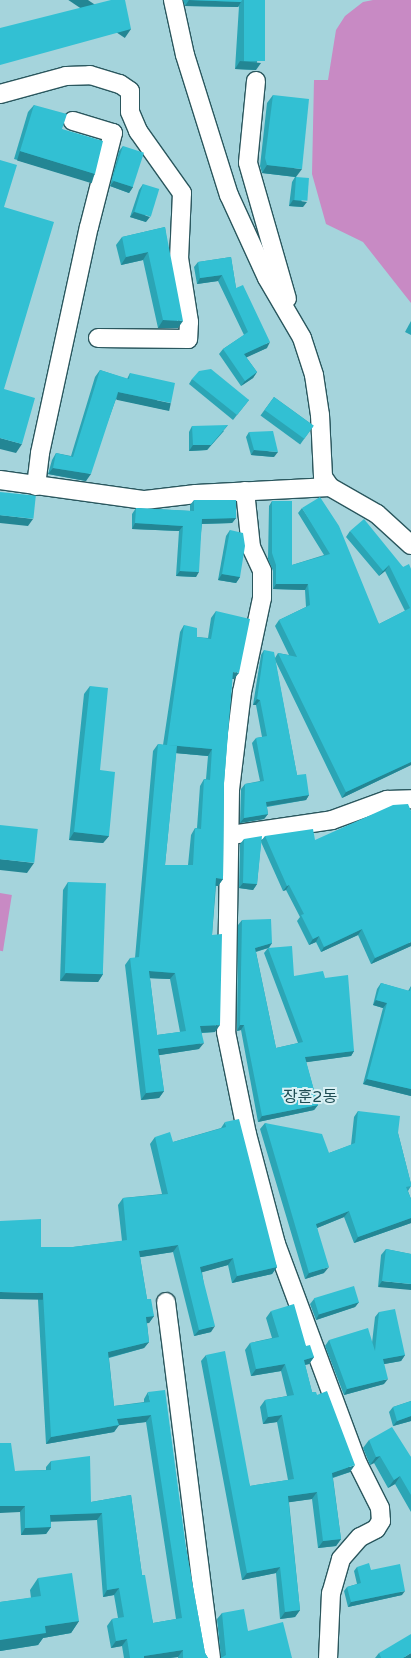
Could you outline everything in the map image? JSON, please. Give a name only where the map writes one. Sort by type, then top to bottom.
[{"type":"street","points":[[173,0],[185,55],[229,195],[267,278],[293,319]]},
{"type":"street","points":[[0,94],[66,76],[90,75],[120,84],[130,91],[130,112],[138,131],[182,193],[179,258],[189,322],[188,339],[98,338]]},
{"type":"street","points":[[256,81],[248,163],[293,319],[314,375],[320,415],[320,461],[323,477],[330,487],[377,514],[411,545]]},
{"type":"street","points":[[36,486],[40,452],[88,227],[113,133],[73,121]]},
{"type":"street","points":[[0,480],[145,500],[245,491],[330,487]]},
{"type":"street","points":[[245,491],[251,547],[262,571],[262,598],[242,692],[230,790],[226,1032],[234,1079],[276,1244],[358,1464],[380,1508],[381,1521],[376,1529],[360,1537],[338,1566],[331,1593],[328,1658]]},
{"type":"street","points":[[230,835],[332,820],[387,800],[411,799]]},
{"type":"street","points":[[166,1302],[210,1658]]},
{"type":"shaded area","points":[[373,0],[411,0],[411,303],[363,242],[326,224],[312,174],[314,80],[328,80],[336,30],[345,16],[363,2]]},
{"type":"shaded area","points":[[0,893],[12,895],[3,951],[0,951]]},
{"type":"building","points":[[111,0],[125,0],[131,29],[0,65],[0,28]]},
{"type":"building","points":[[189,0],[242,0],[241,2]]},
{"type":"building","points":[[244,0],[265,0],[265,61],[244,61]]},
{"type":"building","points":[[273,95],[309,99],[302,169],[267,165],[265,158]]},
{"type":"building","points":[[34,105],[67,114],[62,129],[103,141],[95,174],[20,151]]},
{"type":"building","points":[[123,146],[144,153],[133,187],[112,180]]},
{"type":"building","points":[[0,160],[17,165],[4,207],[54,222],[4,389],[35,398],[22,444],[0,438]]},
{"type":"building","points":[[296,177],[309,178],[307,201],[294,200]]},
{"type":"building","points":[[143,184],[159,189],[151,217],[135,212]]},
{"type":"building","points":[[165,227],[183,321],[163,320],[148,252],[126,257],[122,237]]},
{"type":"building","points":[[231,257],[236,288],[243,285],[270,342],[244,354],[257,372],[245,381],[223,349],[248,332],[222,275],[200,278],[198,262]]},
{"type":"building","points":[[211,369],[249,400],[237,415],[192,379],[199,371]]},
{"type":"building","points":[[100,370],[129,379],[130,373],[175,383],[171,403],[118,392],[91,474],[53,468],[56,453],[73,457]]},
{"type":"building","points":[[274,397],[314,426],[304,439],[265,410]]},
{"type":"building","points":[[228,425],[211,445],[193,445],[192,426]]},
{"type":"building","points":[[273,431],[278,452],[254,450],[249,432]]},
{"type":"building","points":[[0,492],[36,496],[33,519],[0,515]]},
{"type":"building","points":[[320,497],[339,526],[379,624],[410,608],[389,565],[383,571],[350,531],[364,519],[403,567],[409,564],[411,569],[411,762],[346,792],[278,653],[297,657],[279,620],[310,605],[308,584],[276,584],[276,565],[272,553],[272,501],[292,501],[292,565],[330,554],[302,508]]},
{"type":"building","points":[[194,500],[236,500],[236,518],[202,519],[199,572],[180,571],[183,526],[135,523],[136,508],[194,511]]},
{"type":"building","points":[[230,530],[243,533],[245,546],[240,577],[222,574]]},
{"type":"building","points":[[216,611],[250,619],[239,673],[233,672],[224,783],[223,879],[216,878],[212,935],[222,934],[220,1025],[200,1026],[204,1043],[158,1049],[164,1091],[146,1093],[130,958],[139,957],[158,744],[167,745],[184,625],[197,628],[197,637],[211,639]],"holes":[[[168,745],[212,749],[210,780],[204,779],[201,829],[195,828],[193,865],[165,865],[177,746]],[[149,971],[175,973],[186,1031],[157,1035]]]},
{"type":"building","points":[[264,650],[274,652],[297,775],[306,774],[309,795],[266,802],[268,814],[244,818],[245,784],[264,781],[256,738],[267,736],[260,700],[257,699]]},
{"type":"building","points":[[90,686],[108,688],[100,770],[115,772],[109,836],[74,832]]},
{"type":"building","points":[[408,804],[411,811],[411,942],[375,958],[362,929],[324,947],[319,936],[313,939],[301,915],[304,914],[289,885],[287,886],[265,836],[313,829],[315,840],[393,805]]},
{"type":"building","points":[[0,825],[38,829],[34,863],[0,859]]},
{"type":"building","points":[[262,836],[257,884],[243,883],[244,839]]},
{"type":"building","points":[[68,882],[106,883],[103,974],[65,973]]},
{"type":"building","points":[[271,919],[272,943],[255,948],[276,1048],[303,1042],[268,948],[292,946],[294,976],[323,971],[325,978],[348,975],[354,1051],[305,1057],[318,1105],[262,1116],[244,1025],[240,1025],[242,920]]},
{"type":"building","points":[[381,983],[410,991],[411,987],[411,1089],[367,1079],[387,1003],[376,1000]]},
{"type":"building","points":[[358,1111],[400,1116],[398,1133],[411,1184],[411,1186],[406,1187],[411,1199],[411,1218],[358,1237],[349,1211],[316,1224],[329,1267],[309,1273],[265,1123],[322,1134],[329,1153],[355,1143]]},
{"type":"building","points":[[239,1119],[277,1267],[237,1276],[233,1258],[200,1267],[215,1326],[199,1330],[178,1245],[139,1251],[147,1299],[151,1299],[154,1316],[146,1317],[149,1342],[108,1352],[114,1406],[150,1402],[148,1392],[165,1390],[186,1548],[205,1653],[208,1658],[183,1658],[183,1650],[144,1656],[144,1658],[130,1658],[127,1639],[116,1641],[112,1619],[124,1617],[119,1588],[107,1590],[102,1513],[50,1515],[51,1527],[25,1528],[25,1506],[0,1506],[0,1443],[11,1443],[15,1471],[51,1470],[51,1461],[90,1456],[91,1502],[131,1495],[142,1575],[145,1575],[153,1623],[182,1618],[151,1415],[117,1419],[119,1425],[51,1437],[43,1293],[0,1292],[0,1221],[41,1219],[41,1247],[73,1247],[127,1240],[123,1198],[168,1194],[155,1137],[170,1132],[173,1142],[226,1127],[225,1122]]},
{"type":"building","points":[[386,1249],[411,1254],[411,1284],[382,1281]]},
{"type":"building","points":[[354,1286],[359,1302],[319,1315],[314,1298]]},
{"type":"building","points":[[294,1304],[306,1346],[310,1345],[314,1357],[304,1360],[312,1392],[316,1392],[317,1395],[327,1391],[355,1465],[332,1473],[341,1539],[323,1541],[317,1492],[288,1496],[300,1610],[285,1612],[280,1567],[247,1573],[206,1355],[225,1351],[250,1486],[294,1479],[282,1415],[268,1417],[265,1400],[294,1395],[285,1364],[256,1369],[250,1343],[279,1337],[271,1311]]},
{"type":"building","points":[[395,1309],[405,1355],[383,1359],[388,1379],[347,1389],[329,1340],[368,1328],[375,1351],[379,1312]]},
{"type":"building","points":[[411,1401],[411,1416],[397,1421],[393,1407]]},
{"type":"building","points":[[392,1427],[411,1457],[411,1495],[400,1476],[394,1480],[380,1456],[376,1457],[369,1440]]},
{"type":"building","points":[[369,1563],[371,1570],[400,1564],[405,1591],[351,1602],[347,1587],[361,1583],[357,1567]]},
{"type":"building","points":[[72,1573],[79,1621],[45,1626],[46,1633],[0,1640],[0,1602],[41,1596],[38,1578]]},
{"type":"building","points":[[244,1609],[248,1631],[283,1622],[292,1658],[221,1658],[226,1655],[222,1613]]},
{"type":"building","points":[[411,1634],[411,1653],[403,1658],[381,1658],[379,1653]]},
{"type":"district","name":"장훈2동","points":[[310,1097]]}]
